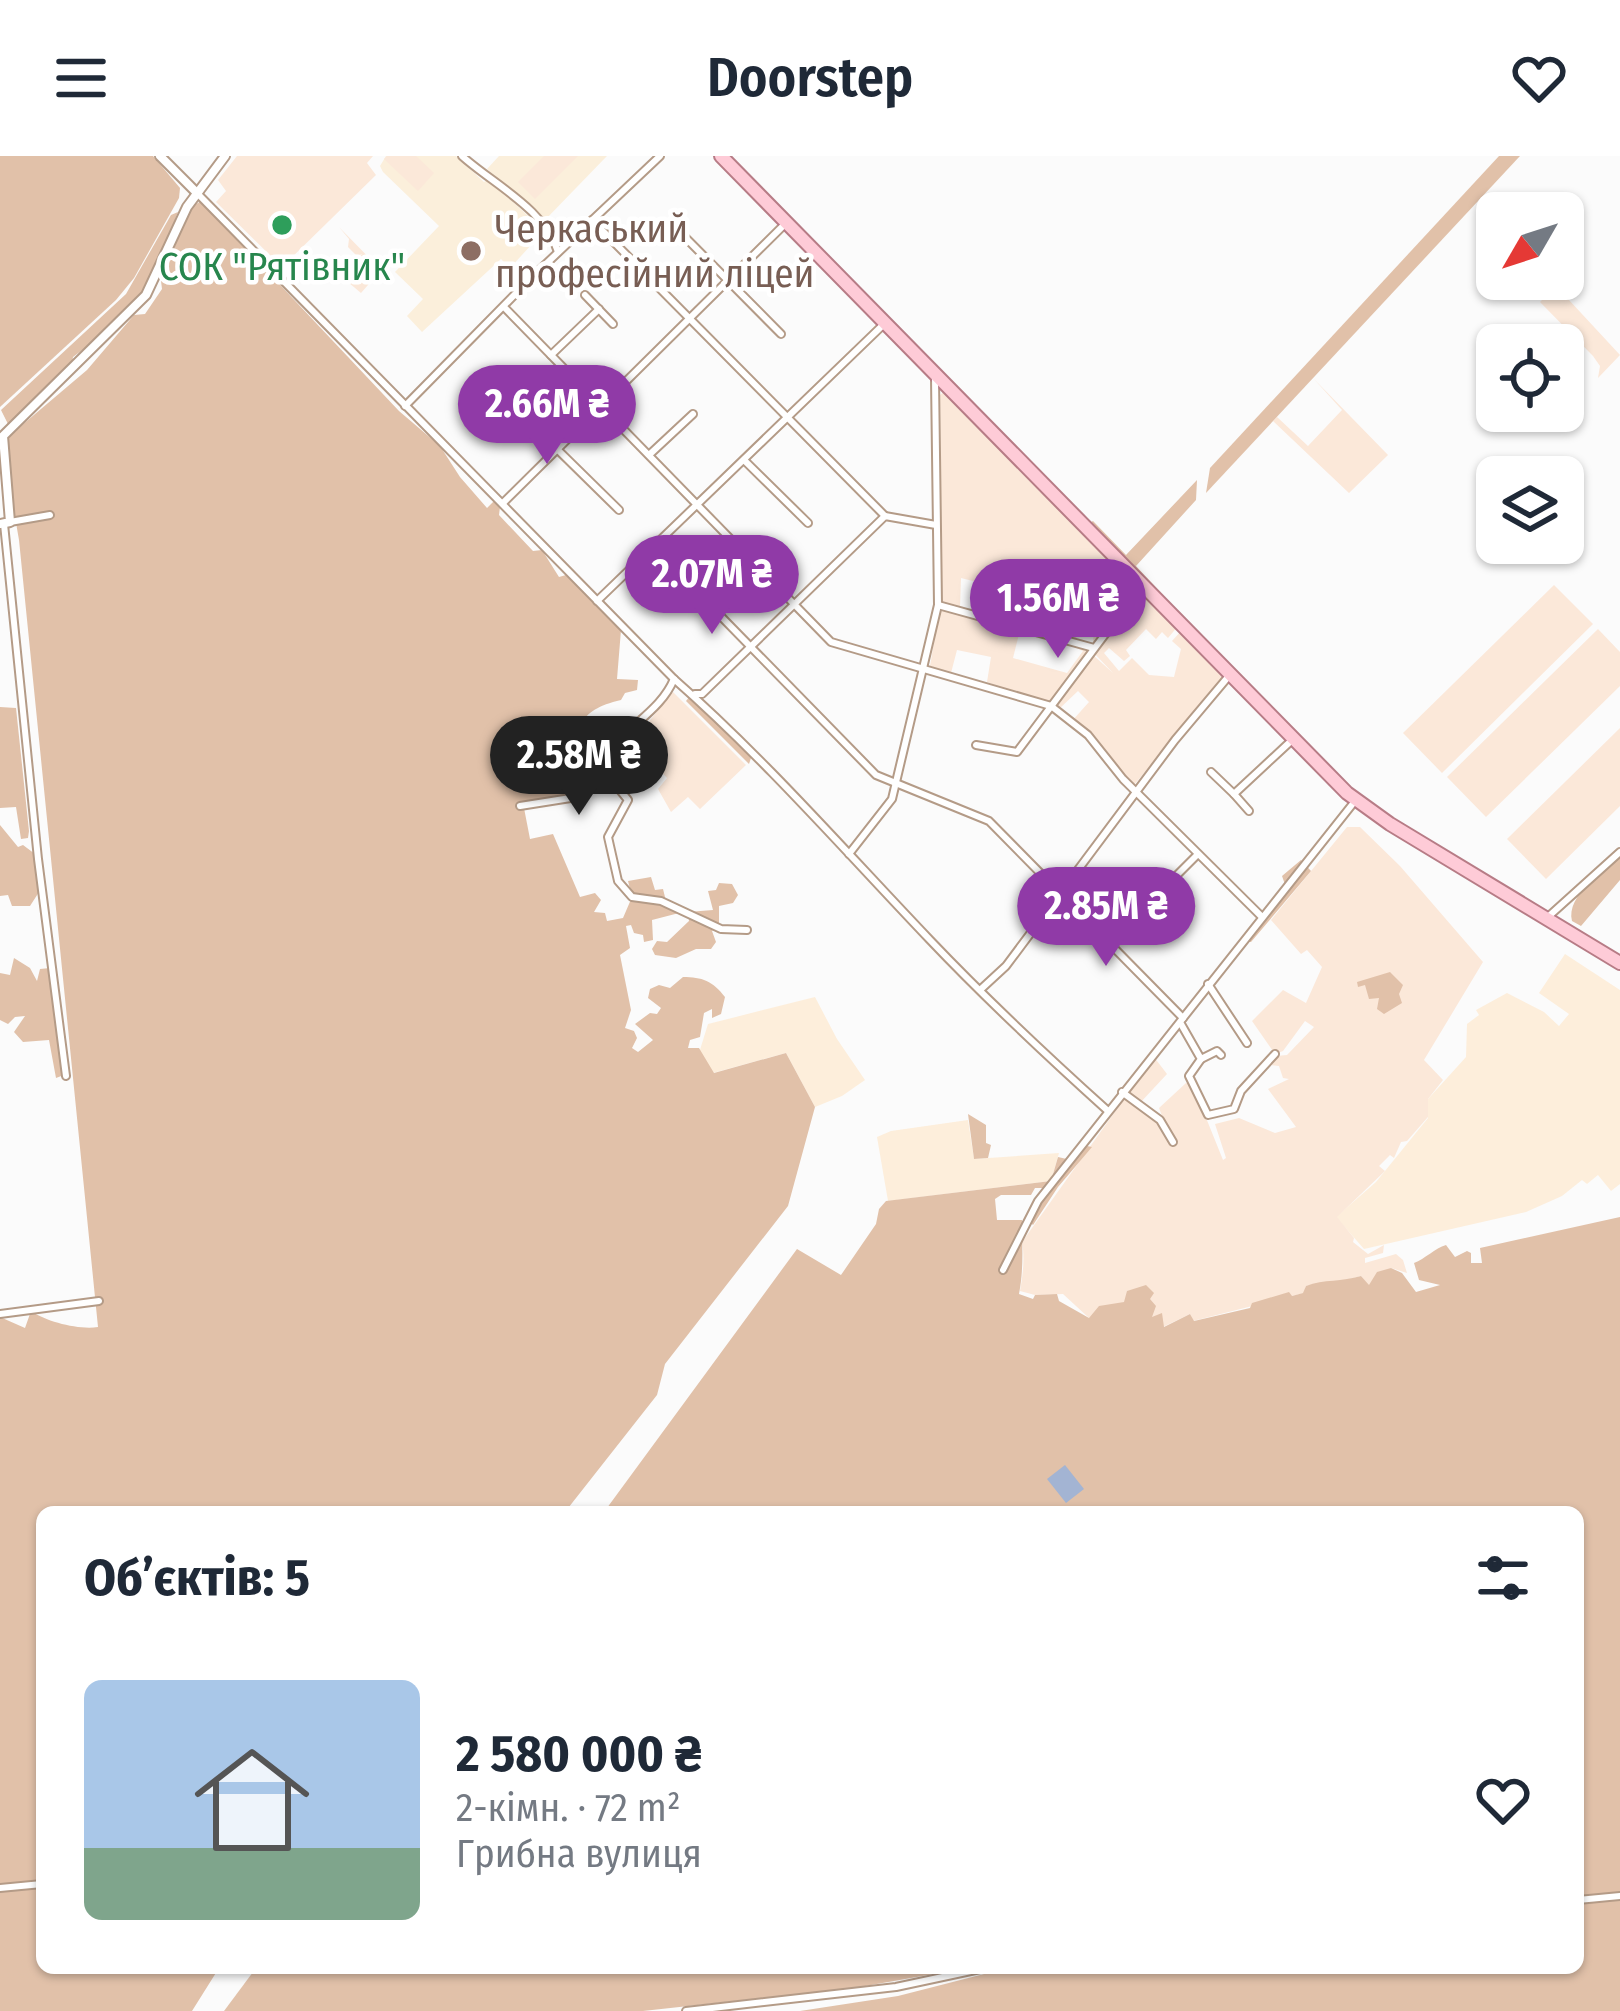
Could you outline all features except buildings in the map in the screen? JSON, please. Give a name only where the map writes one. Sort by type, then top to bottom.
[{"type":"main road","points":[[721,156],[1355,800],[1620,962]]},
{"type":"street","points":[[160,156],[674,679],[694,694],[979,991],[1108,1111]]},
{"type":"street","points":[[67,1076],[39,865],[1,441],[20,416],[146,295],[187,207],[224,156]]},
{"type":"street","points":[[462,156],[524,206],[550,235],[558,252]]},
{"type":"street","points":[[405,406],[660,156]]},
{"type":"street","points":[[592,220],[885,516],[938,525]]},
{"type":"street","points":[[502,504],[786,223]]},
{"type":"street","points":[[674,227],[781,334]]},
{"type":"street","points":[[585,296],[613,324]]},
{"type":"street","points":[[504,308],[831,642],[1052,706],[1088,735],[1105,758],[1261,916]]},
{"type":"street","points":[[551,355],[599,309]]},
{"type":"street","points":[[597,601],[884,323]]},
{"type":"street","points":[[849,854],[890,804],[938,605],[935,374]]},
{"type":"street","points":[[503,396],[619,510]]},
{"type":"street","points":[[649,454],[693,414]]},
{"type":"street","points":[[745,460],[808,523]]},
{"type":"street","points":[[5,523],[50,515]]},
{"type":"street","points":[[694,694],[702,694],[752,648],[885,516]]},
{"type":"street","points":[[976,746],[1014,754],[1142,585]]},
{"type":"street","points":[[702,597],[869,769],[894,784],[987,820],[1060,891],[1179,1024],[1201,1059]]},
{"type":"street","points":[[938,605],[1094,648]]},
{"type":"street","points":[[979,991],[1006,966],[1137,790],[1231,674]]},
{"type":"street","points":[[520,806],[577,797],[602,768],[608,750],[663,701],[674,679]]},
{"type":"street","points":[[1234,794],[1294,739]]},
{"type":"street","points":[[602,768],[628,800],[608,837],[625,892],[661,901],[721,929],[747,930]]},
{"type":"street","points":[[1211,772],[1249,811]]},
{"type":"street","points":[[1003,1270],[1038,1202],[1355,800]]},
{"type":"street","points":[[1546,916],[1564,907],[1620,852]]},
{"type":"street","points":[[1156,896],[1198,854]]},
{"type":"street","points":[[1140,880],[1180,920]]},
{"type":"street","points":[[1208,984],[1247,1042]]},
{"type":"street","points":[[1221,1055],[1216,1051],[1201,1059],[1190,1076],[1208,1115],[1234,1109],[1240,1093],[1275,1054]]},
{"type":"street","points":[[1122,1092],[1162,1122],[1173,1142]]},
{"type":"street","points":[[0,1314],[99,1301]]},
{"type":"street","points":[[0,1888],[36,1885]]},
{"type":"street","points":[[1584,1899],[1620,1896]]},
{"type":"street","points":[[686,2011],[896,1987],[957,1974]]},
{"type":"shaded area","points":[[0,156],[153,156],[180,188],[179,198],[134,278],[116,300],[0,407]]},
{"type":"shaded area","name":"СОК \"Рятівник\"","points":[[237,156],[373,156],[367,163],[376,175],[282,267],[216,202],[226,191],[218,180]]},
{"type":"shaded area","name":"Черкаський професійний ліцей","points":[[386,156],[456,156],[484,182],[489,179],[544,231],[510,268],[501,259],[422,332],[407,316],[423,299],[395,272],[439,226],[383,172],[380,166]]},
{"type":"shaded area","points":[[416,156],[434,173],[418,191],[384,159]]},
{"type":"shaded area","points":[[499,156],[607,156],[544,221],[487,169]]},
{"type":"shaded area","points":[[544,156],[578,156],[535,199],[518,182]]},
{"type":"shaded area","points":[[1499,156],[1520,156],[1486,192],[1476,192],[1476,203],[1206,493],[1210,468]]},
{"type":"shaded area","points":[[201,201],[399,411],[440,446],[487,508],[494,501],[500,507],[499,515],[533,551],[542,550],[559,577],[566,575],[621,630],[617,679],[638,680],[637,690],[584,719],[562,780],[579,792],[577,797],[524,808],[530,839],[553,834],[580,897],[595,893],[601,900],[594,912],[605,913],[607,921],[623,918],[632,897],[628,881],[651,877],[655,890],[663,889],[666,901],[679,913],[652,920],[653,940],[644,942],[643,935],[626,926],[630,948],[620,955],[631,1010],[625,1028],[637,1038],[632,1048],[638,1052],[653,1040],[635,1024],[661,1008],[648,998],[650,989],[670,988],[683,977],[701,979],[725,997],[721,1014],[712,1018],[712,1009],[704,1013],[700,1037],[690,1040],[688,1048],[699,1048],[714,1073],[786,1053],[815,1107],[788,1206],[665,1364],[657,1395],[570,1506],[36,1506],[36,1974],[215,1974],[192,2011],[0,2011],[0,1317],[25,1328],[31,1311],[63,1324],[98,1327],[19,540],[2,442],[87,370],[134,315],[145,314],[162,289],[190,208]]},
{"type":"shaded area","points":[[178,212],[150,283],[8,424],[1,410],[126,294],[171,215]]},
{"type":"shaded area","points":[[339,227],[381,270],[361,293],[342,277],[362,254],[357,256],[348,247],[349,239]]},
{"type":"shaded area","points":[[1569,300],[1620,355],[1598,378],[1600,366],[1584,347],[1584,324],[1562,324],[1540,302]]},
{"type":"shaded area","points":[[1313,378],[1388,455],[1349,493],[1273,421],[1277,417],[1308,446],[1342,410]]},
{"type":"shaded area","points":[[945,391],[1136,586],[1093,643],[1094,627],[1081,623],[1076,639],[1056,634],[1063,604],[1023,594],[1015,623],[994,618],[1001,590],[989,586],[982,614],[974,611],[981,583],[961,578],[960,608],[942,603],[940,395]]},
{"type":"shaded area","points":[[1197,480],[1196,500],[1136,566],[1186,624],[1086,525],[1093,521],[1126,555]]},
{"type":"shaded area","points":[[1554,585],[1593,624],[1442,773],[1403,733]]},
{"type":"shaded area","points":[[1141,588],[1178,626],[1168,638],[1162,632],[1156,639],[1146,629],[1126,650],[1130,656],[1124,661],[1109,648],[1104,653],[1119,671],[1132,658],[1149,675],[1174,677],[1181,649],[1172,641],[1182,630],[1227,674],[1134,785],[1072,721],[1089,702],[1078,691],[1059,709],[1056,703],[1093,655],[1113,673],[1094,653]]},
{"type":"shaded area","points":[[943,610],[1025,630],[1024,635],[1019,634],[1013,658],[1067,673],[1083,651],[1066,643],[1090,649],[1052,702],[1041,702],[987,682],[991,657],[957,650],[951,673],[930,666]]},
{"type":"shaded area","points":[[1598,629],[1620,652],[1620,686],[1486,817],[1447,777]]},
{"type":"shaded area","points":[[673,692],[746,765],[700,809],[688,797],[671,812],[658,789],[667,778],[633,741]]},
{"type":"shaded area","points":[[690,696],[747,753],[749,764],[686,701]]},
{"type":"shaded area","points":[[0,707],[16,708],[28,838],[21,839],[16,807],[0,808]]},
{"type":"shaded area","points":[[1620,728],[1620,806],[1546,879],[1507,839]]},
{"type":"shaded area","points":[[0,825],[18,847],[23,845],[35,854],[39,892],[30,906],[12,906],[8,895],[0,896]]},
{"type":"shaded area","points":[[1347,827],[1360,827],[1400,866],[1483,962],[1424,1060],[1443,1080],[1428,1099],[1428,1117],[1401,1142],[1394,1158],[1390,1155],[1379,1166],[1385,1171],[1337,1217],[1353,1242],[1368,1254],[1384,1245],[1383,1253],[1365,1258],[1365,1263],[1396,1254],[1407,1273],[1391,1268],[1369,1286],[1361,1276],[1313,1284],[1304,1293],[1193,1321],[1190,1314],[1163,1327],[1151,1311],[1124,1302],[1089,1318],[1063,1294],[1020,1291],[1022,1242],[1154,1057],[1167,1074],[1140,1103],[1167,1129],[1159,1108],[1186,1083],[1192,1083],[1223,1160],[1215,1124],[1239,1118],[1275,1133],[1296,1127],[1268,1089],[1289,1079],[1283,1078],[1279,1066],[1270,1065],[1314,1027],[1305,1021],[1283,1051],[1275,1054],[1252,1021],[1283,990],[1306,1003],[1322,967],[1307,950],[1301,954],[1271,920]]},
{"type":"shaded area","points":[[1620,856],[1620,880],[1581,926],[1572,921],[1580,893]]},
{"type":"shaded area","points":[[1301,860],[1311,871],[1251,942],[1246,942],[1287,890],[1282,876]]},
{"type":"shaded area","points":[[719,883],[732,884],[738,895],[733,903],[719,906],[719,924],[712,931],[716,942],[711,949],[696,949],[676,958],[655,955],[652,949],[657,941],[667,942],[689,921],[688,912],[713,910],[708,891],[716,890]]},
{"type":"shaded area","points":[[1565,954],[1620,990],[1620,1184],[1611,1191],[1598,1175],[1526,1212],[1364,1249],[1336,1217],[1376,1182],[1428,1118],[1428,1099],[1466,1057],[1467,1024],[1479,1015],[1476,1010],[1507,993],[1544,1012],[1559,1026],[1569,1014],[1539,993]]},
{"type":"shaded area","points":[[14,958],[30,968],[37,981],[40,969],[50,968],[64,1075],[56,1078],[49,1040],[23,1042],[14,1032],[25,1016],[8,1024],[0,1020],[0,973],[10,975]]},
{"type":"shaded area","points":[[1390,972],[1403,985],[1402,1003],[1384,1014],[1377,1009],[1379,998],[1369,999],[1365,985],[1358,987],[1357,982]]},
{"type":"shaded area","points":[[815,997],[865,1080],[842,1096],[815,1107],[786,1053],[713,1073],[699,1053],[708,1024]]},
{"type":"shaded area","points":[[968,1114],[986,1125],[986,1143],[991,1145],[988,1158],[974,1159]]},
{"type":"shaded area","points":[[968,1120],[974,1159],[1059,1153],[1051,1181],[888,1201],[877,1137]]},
{"type":"shaded area","points":[[1082,1145],[1092,1147],[1033,1225],[1027,1219],[1048,1188],[995,1199],[997,1220],[1022,1220],[1019,1294],[1033,1299],[1057,1294],[1059,1301],[1089,1318],[1099,1306],[1124,1302],[1127,1291],[1146,1285],[1154,1293],[1152,1317],[1162,1313],[1164,1327],[1190,1314],[1194,1321],[1250,1308],[1252,1303],[1289,1292],[1292,1296],[1303,1293],[1306,1286],[1320,1282],[1361,1276],[1369,1285],[1377,1272],[1391,1268],[1402,1273],[1416,1292],[1440,1285],[1419,1280],[1414,1263],[1442,1246],[1455,1257],[1467,1251],[1471,1263],[1482,1263],[1480,1248],[1620,1217],[1620,1894],[1584,1897],[1584,1506],[608,1506],[797,1249],[841,1275],[886,1201],[1051,1181],[1058,1157],[1071,1160]]},
{"type":"shaded area","points":[[1620,1900],[1620,2011],[800,2011],[898,1996],[984,1974],[1584,1974],[1584,1903]]},
{"type":"shaded area","points":[[252,1974],[934,1974],[854,1988],[643,2011],[224,2011]]},
{"type":"water","points":[[1065,1465],[1084,1489],[1066,1503],[1047,1479]]},
{"type":"place","name":"СОК \"Рятівник\"","points":[[282,225]]},
{"type":"place","name":"Черкаський професійний ліцей","points":[[471,251]]}]
